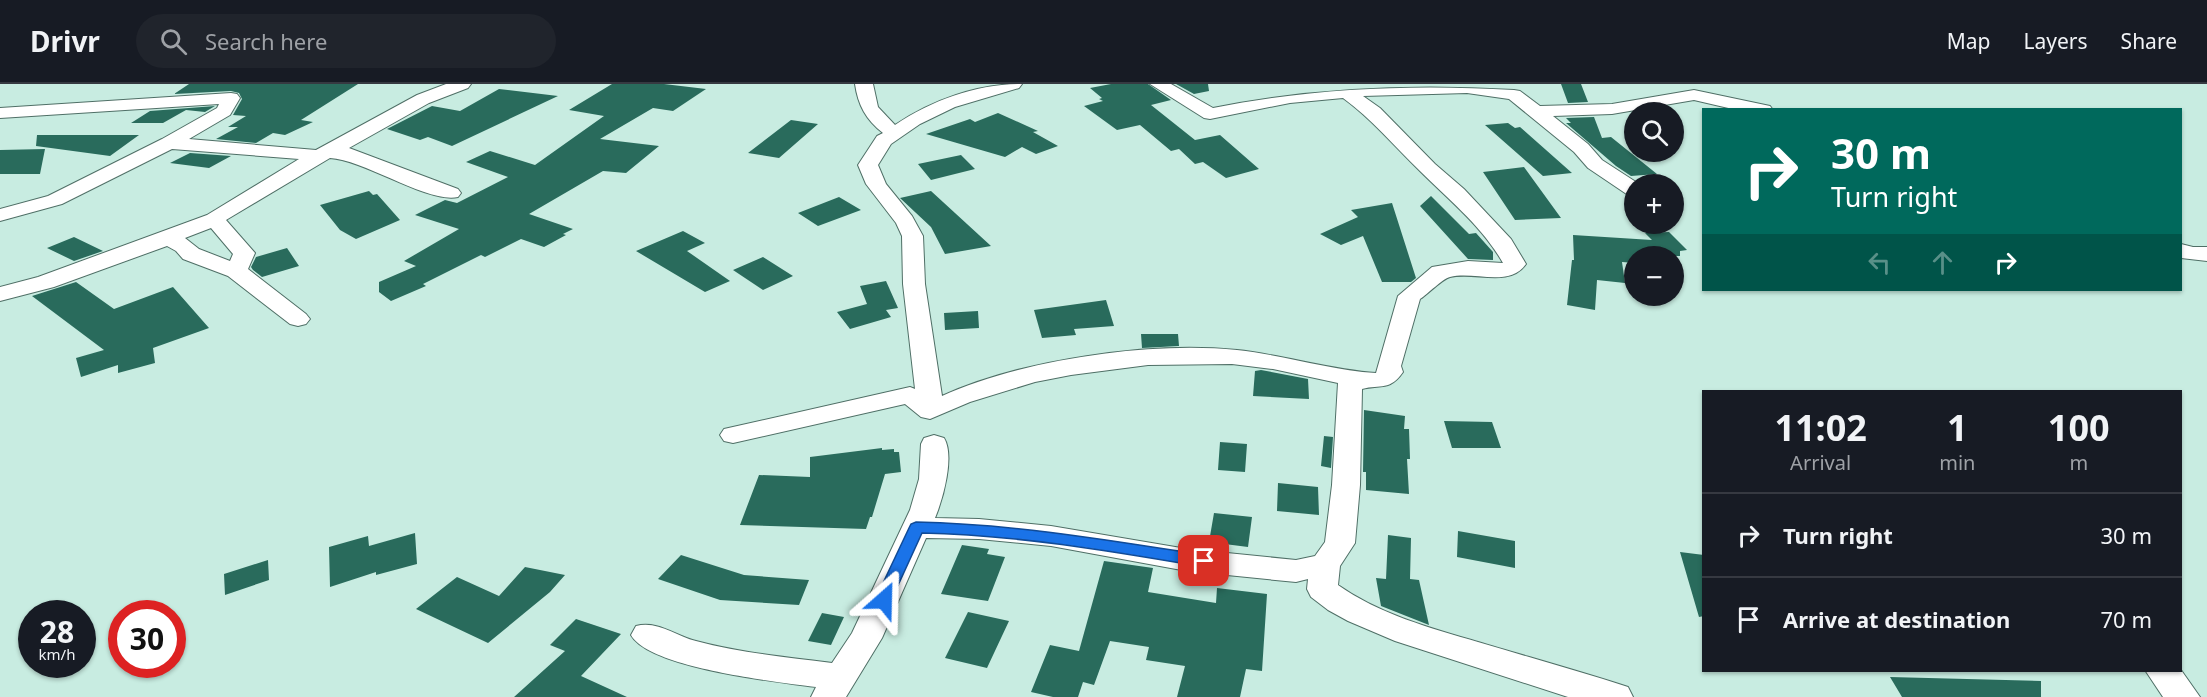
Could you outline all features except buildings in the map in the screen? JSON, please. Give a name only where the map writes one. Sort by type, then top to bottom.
[{"type":"street","points":[[0,294],[46,282],[214,219],[322,154],[423,99],[462,84]]},
{"type":"street","points":[[864,84],[865,102],[868,107],[884,126],[895,134]]},
{"type":"street","points":[[930,411],[925,350],[914,281],[914,247],[910,230],[876,188],[868,165],[884,141],[930,111],[1013,84]]},
{"type":"street","points":[[1160,84],[1210,114],[1290,98],[1346,92],[1463,86],[1502,92],[1514,95],[1536,111],[1581,148],[1595,164],[1624,184]]},
{"type":"street","points":[[119,105],[158,85]]},
{"type":"street","points":[[930,411],[948,402],[1034,375],[1108,363],[1164,358],[1220,356],[1296,365],[1359,380],[1383,379],[1391,372],[1389,366],[1409,296],[1425,287],[1440,272],[1468,268],[1507,271],[1515,264],[1503,244],[1457,193],[1428,168],[1374,112],[1346,92]]},
{"type":"street","points":[[1536,111],[1612,109],[1695,95],[1755,108]]},
{"type":"street","points":[[0,112],[25,113],[231,99],[224,111],[169,143],[55,200],[0,215]]},
{"type":"street","points":[[169,143],[322,154],[348,153],[421,184],[451,193]]},
{"type":"street","points":[[214,219],[244,253],[236,271]]},
{"type":"street","points":[[168,238],[184,246],[191,254],[236,271],[298,319]]},
{"type":"street","points":[[2182,250],[2190,254],[2207,254]]},
{"type":"street","points":[[1359,380],[1349,385],[1346,485],[1340,543],[1324,565],[1322,589],[1335,600],[1370,617],[1431,640],[1616,697]]},
{"type":"street","points":[[733,435],[910,395],[930,411]]},
{"type":"street","points":[[647,635],[674,649],[834,687],[866,638],[916,528],[933,479],[934,444]]},
{"type":"street","points":[[916,528],[980,529],[1051,536],[1187,560],[1296,571],[1324,565]]},
{"type":"street","points":[[2163,672],[2183,697]]},
{"type":"route","points":[[884,600],[916,528],[980,529],[1051,536],[1204,561]]}]
